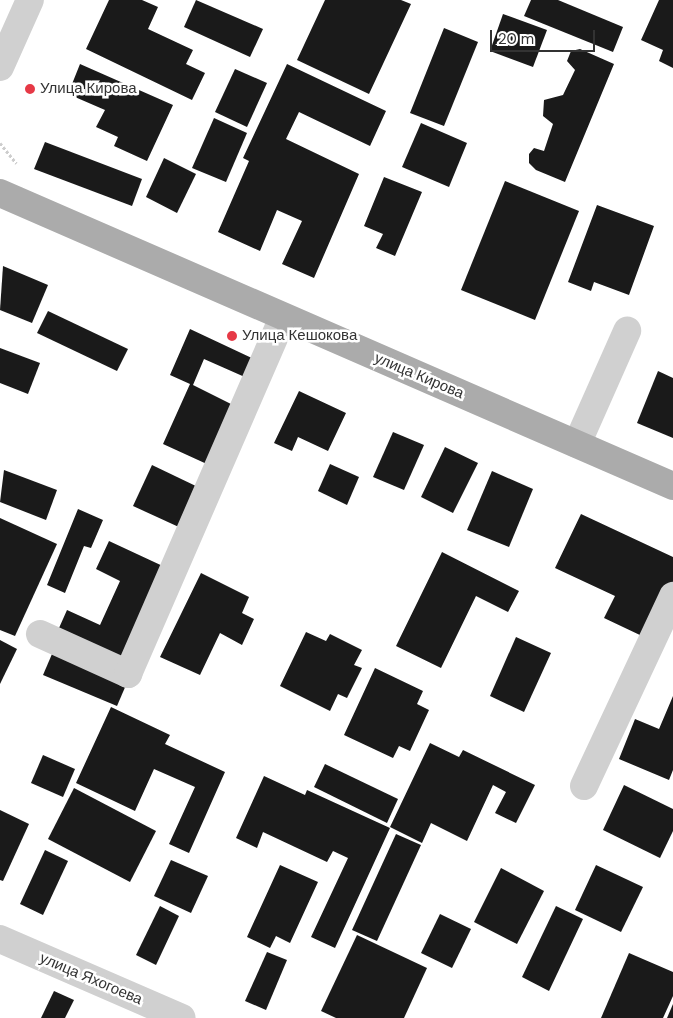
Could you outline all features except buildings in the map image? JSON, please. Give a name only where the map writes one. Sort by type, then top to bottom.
[{"type":"main road","name":"улица Кирова","points":[[0,194],[673,486]]},
{"type":"street","points":[[0,67],[30,0]]},
{"type":"street","points":[[40,634],[128,674],[283,316]]},
{"type":"street","points":[[577,444],[627,331]]},
{"type":"street","points":[[584,786],[673,596]]},
{"type":"street","name":"улица Яхогоева","points":[[0,940],[182,1018]]},
{"type":"path","points":[[0,143],[16,164]]},
{"type":"place","name":"Улица Кирова","points":[[30,89]]},
{"type":"place","name":"Улица Кешокова","points":[[232,336]]}]
